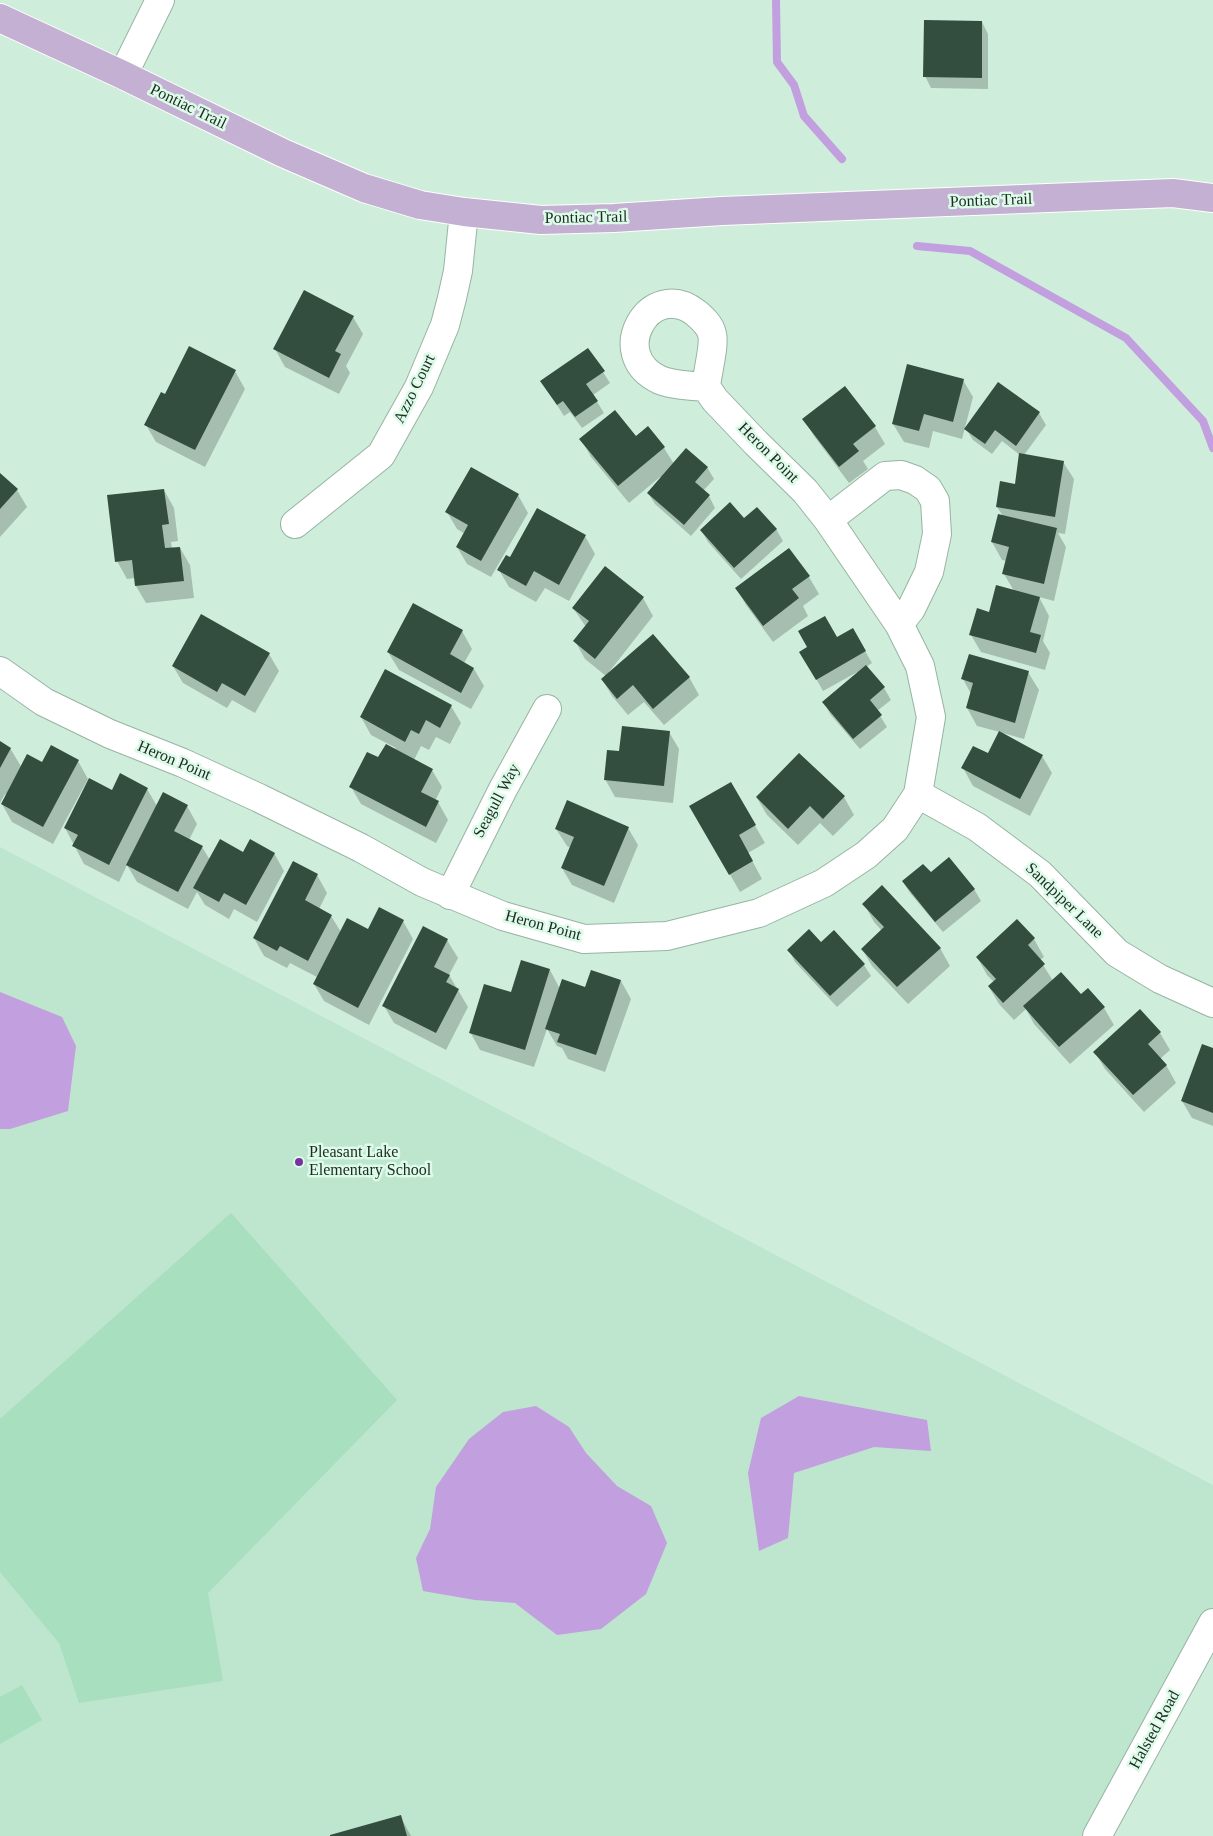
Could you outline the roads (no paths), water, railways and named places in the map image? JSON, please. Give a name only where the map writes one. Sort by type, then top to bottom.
[{"type":"main road","name":"Pontiac Trail","points":[[0,18],[123,75],[283,153],[364,188],[420,205],[464,212],[550,220],[722,211],[1173,193],[1213,198]]},
{"type":"street","points":[[123,75],[160,0]]},
{"type":"street","name":"Azzo Court","points":[[295,524],[381,456],[419,386],[445,325],[452,298],[458,271],[464,212]]},
{"type":"street","name":"Heron Point","points":[[0,671],[44,702],[110,734],[259,798],[450,894],[503,916],[584,939],[667,936],[759,913],[824,883],[866,855],[895,829],[918,794],[931,717],[920,666],[899,624],[828,520],[805,490],[750,436],[706,388]]},
{"type":"street","points":[[828,520],[885,476],[901,475],[915,480],[928,489],[935,501],[937,534],[929,572],[911,609],[899,624]]},
{"type":"street","name":"Seagull Way","points":[[450,894],[503,789],[547,709]]},
{"type":"street","name":"Sandpiper Lane","points":[[918,794],[977,827],[1040,874],[1117,953],[1160,979],[1213,1003]]},
{"type":"street","name":"Halsted Road","points":[[1097,1836],[1213,1623]]},
{"type":"waterway","points":[[776,0],[777,62],[794,85],[804,116],[842,159]]},
{"type":"waterway","points":[[917,246],[970,251],[1126,338],[1203,421],[1213,448]]},
{"type":"place","name":"Pleasant Lake Elementary School","points":[[299,1162]]}]
